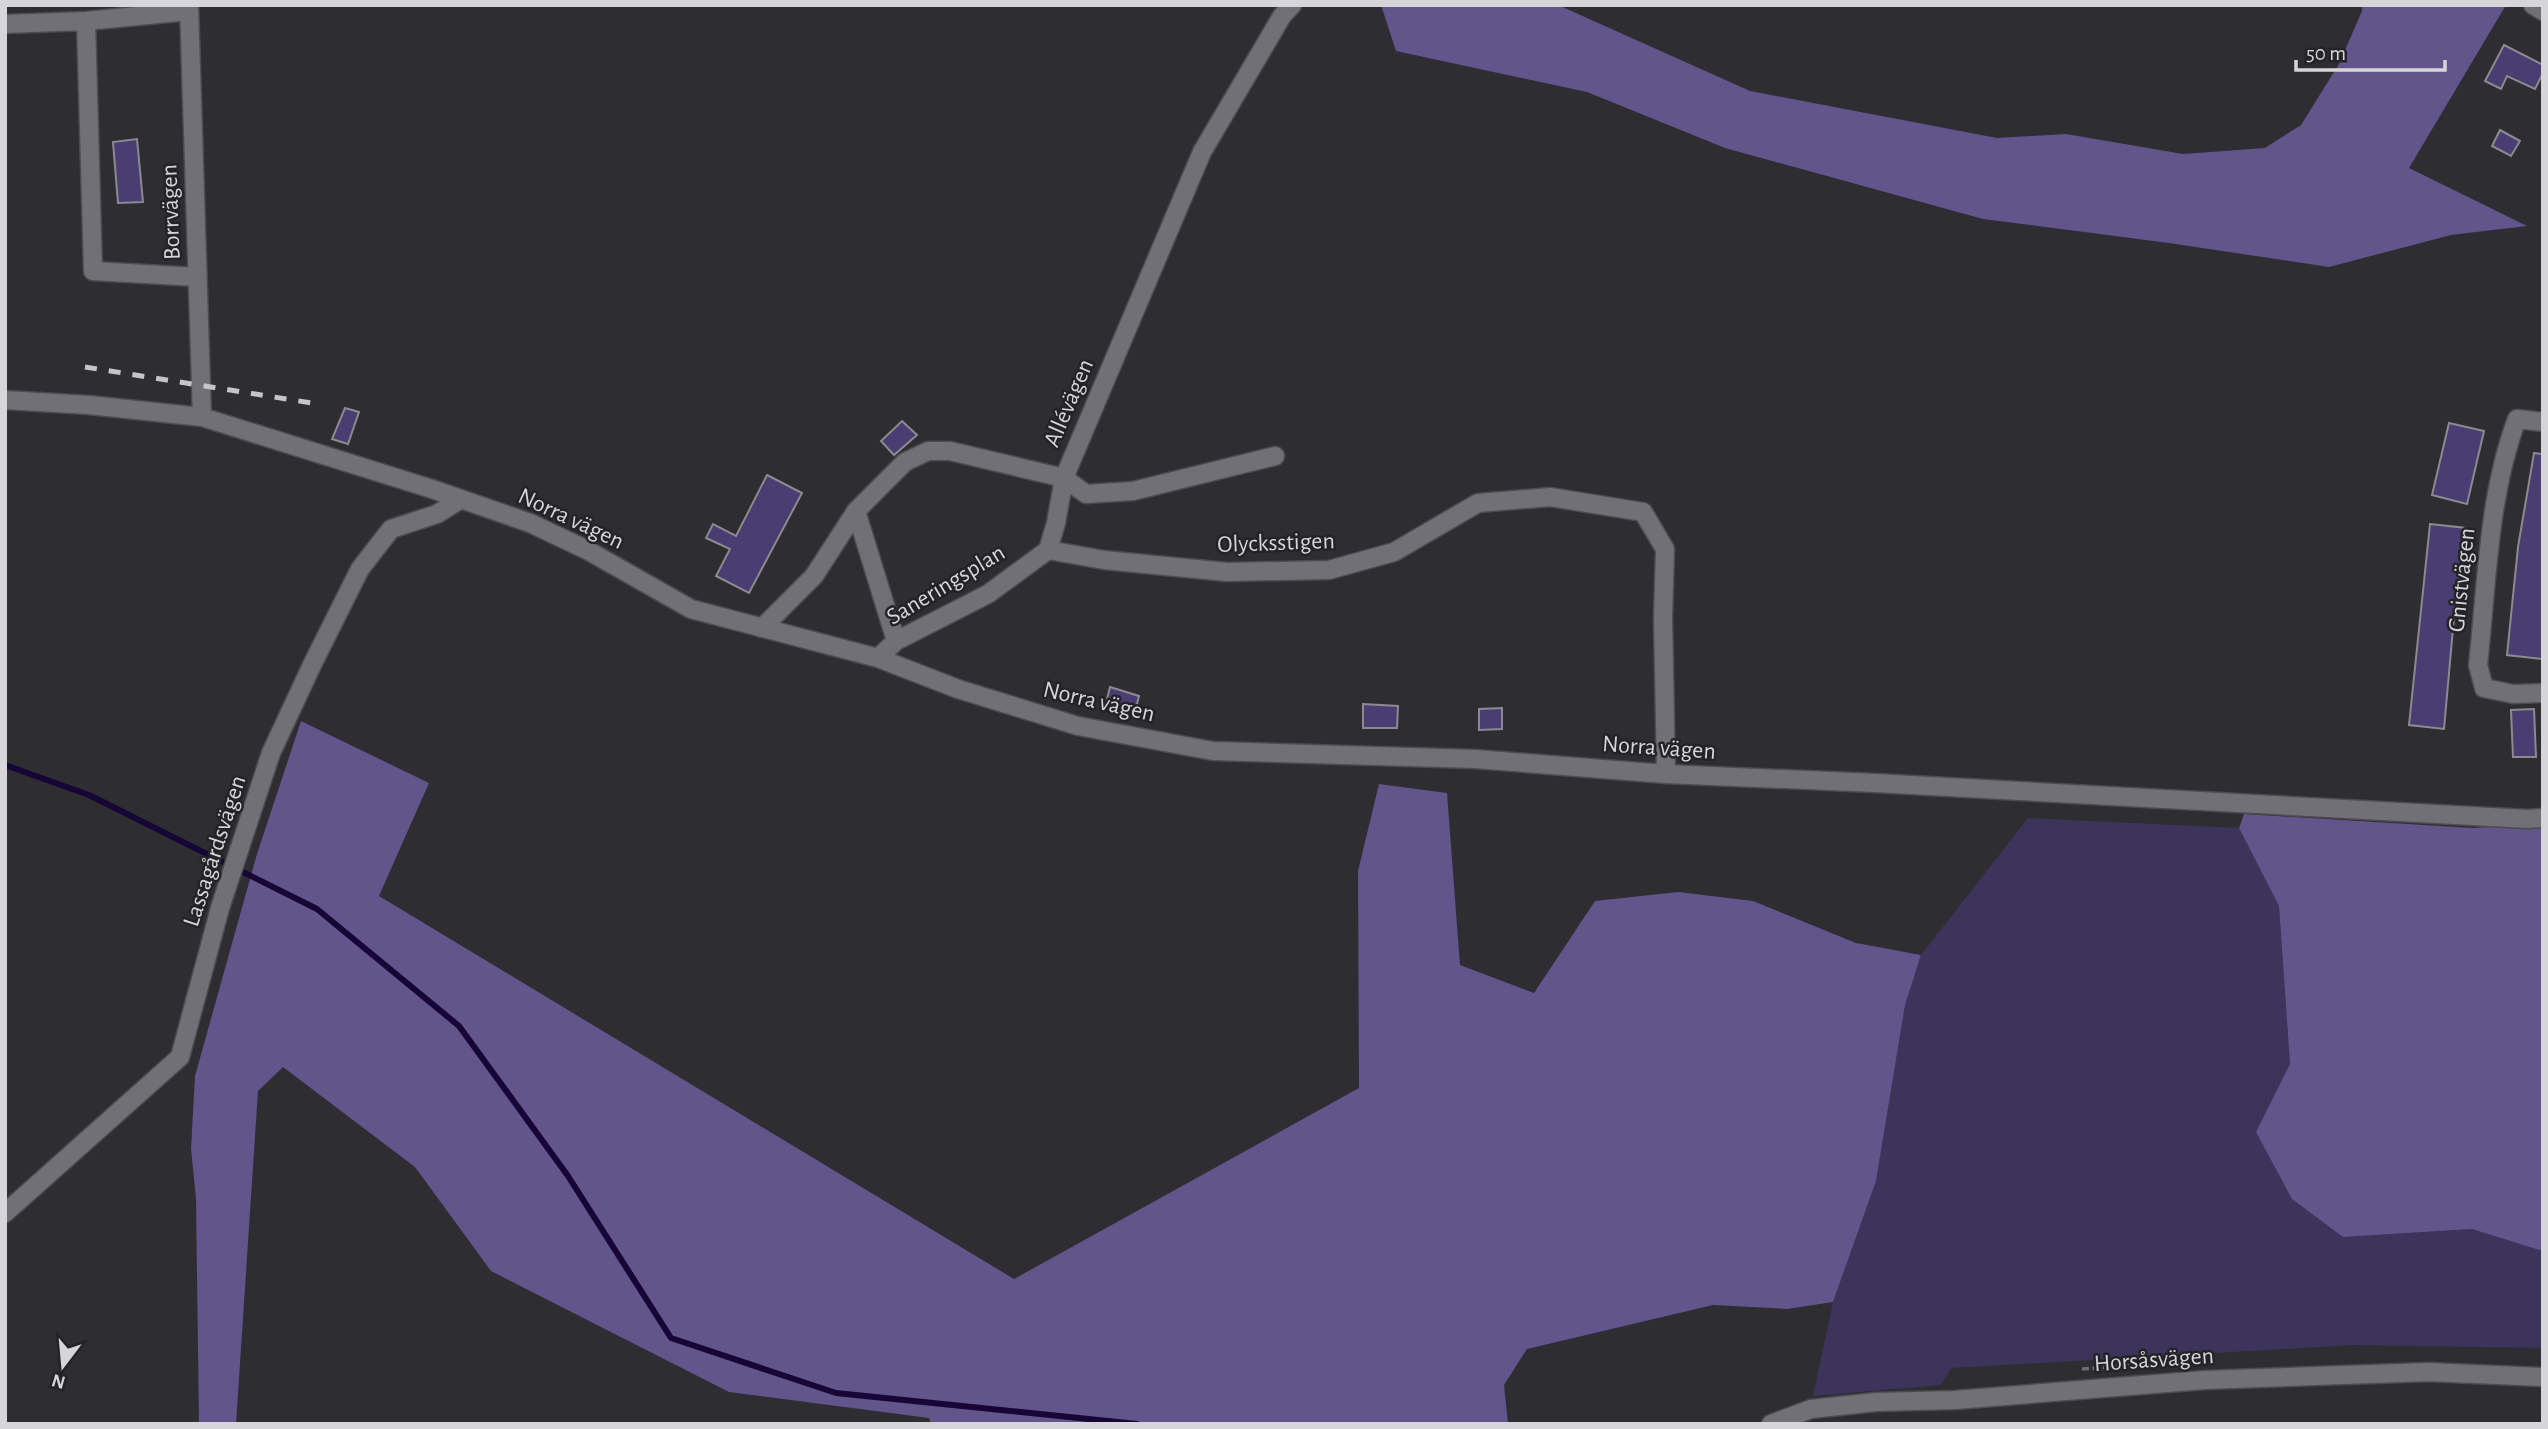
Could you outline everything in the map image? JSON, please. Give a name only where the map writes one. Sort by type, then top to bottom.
[{"type":"street","points":[[2533,5],[2543,11]]},
{"type":"street","points":[[5,24],[86,21],[189,8]]},
{"type":"street","name":"Borrvägen","points":[[189,8],[202,417]]},
{"type":"street","name":"Allévägen","points":[[762,628],[814,576],[856,511],[905,463],[928,451],[950,451],[977,456],[1064,478],[1202,152],[1283,9]]},
{"type":"street","points":[[86,21],[93,271],[197,276]]},
{"type":"street","name":"Norra vägen","points":[[5,400],[89,405],[202,417],[530,523],[587,550],[691,609],[878,658],[958,690],[1078,726],[1213,751],[1475,759],[1666,774],[2543,818]]},
{"type":"street","name":"Gnistvägen","points":[[2543,422],[2517,419],[2508,444],[2495,508],[2478,665],[2484,688],[2514,694],[2543,693]]},
{"type":"street","points":[[1048,550],[1064,478],[1086,494],[1133,491],[1275,456]]},
{"type":"street","name":"Olycksstigen","points":[[1048,550],[1104,560],[1227,572],[1329,570],[1394,552],[1478,503],[1550,497],[1643,512],[1665,549],[1663,618],[1666,774]]},
{"type":"street","name":"Lassagårdsvägen","points":[[5,1213],[180,1057],[220,908],[271,753],[360,569],[391,529],[437,514],[461,499]]},
{"type":"street","points":[[856,511],[897,641]]},
{"type":"street","name":"Saneringsplan","points":[[878,658],[897,641],[988,594],[1048,550]]},
{"type":"street","name":"Horsåsvägen","points":[[1771,1424],[1811,1409],[1876,1402],[1955,1401],[2205,1380],[2429,1372],[2543,1377]]},
{"type":"shaded area","points":[[1381,5],[1558,5],[1750,91],[1997,138],[2066,134],[2183,154],[2265,148],[2301,125],[2339,64],[2362,11],[2362,5],[2506,5],[2409,168],[2527,226],[2451,235],[2329,267],[1983,219],[1725,148],[1587,92],[1396,51]]},
{"type":"shaded area","points":[[301,721],[429,783],[379,896],[1014,1279],[1359,1088],[1358,871],[1379,784],[1447,793],[1460,965],[1534,993],[1595,901],[1678,892],[1753,901],[1856,943],[1921,955],[1905,1005],[1876,1181],[1833,1302],[1787,1309],[1713,1305],[1527,1349],[1504,1385],[1508,1424],[931,1424],[929,1418],[729,1392],[491,1271],[415,1167],[283,1067],[258,1091],[236,1424],[199,1424],[196,1198],[191,1149],[195,1076],[257,854]]},
{"type":"shaded area","points":[[2244,814],[2473,828],[2543,824],[2543,1249],[2472,1229],[2343,1237],[2292,1199],[2256,1132],[2290,1064],[2279,906],[2239,828]]},
{"type":"shaded area","points":[[2028,818],[2239,828],[2279,906],[2290,1064],[2256,1132],[2343,1237],[2472,1229],[2543,1249],[2543,1348],[2354,1345],[1951,1368],[1941,1385],[1813,1396],[1833,1302],[1876,1181],[1905,1005],[1921,955]]},
{"type":"building","points":[[2504,45],[2543,65],[2543,73],[2535,89],[2507,76],[2501,89],[2485,81]]},
{"type":"building","points":[[2500,130],[2520,141],[2511,156],[2492,146]]},
{"type":"building","points":[[137,139],[143,202],[118,203],[113,142]]},
{"type":"building","points":[[345,408],[359,412],[348,444],[332,439]]},
{"type":"building","points":[[902,421],[917,435],[894,455],[881,441]]},
{"type":"building","points":[[2449,423],[2484,431],[2467,504],[2432,495]]},
{"type":"building","points":[[2534,453],[2543,454],[2543,659],[2507,655],[2518,547]]},
{"type":"building","points":[[767,475],[802,493],[749,593],[716,576],[730,549],[706,538],[713,524],[736,536]]},
{"type":"building","points":[[2430,524],[2466,528],[2454,617],[2444,729],[2409,725]]},
{"type":"building","points":[[1110,687],[1139,696],[1134,716],[1105,707]]},
{"type":"building","points":[[1363,704],[1398,706],[1397,728],[1363,728]]},
{"type":"building","points":[[1502,708],[1502,729],[1479,730],[1479,709]]},
{"type":"building","points":[[2534,709],[2536,757],[2513,757],[2511,710]]},
{"type":"waterway","points":[[5,765],[89,795],[317,909],[459,1026],[568,1176],[671,1338],[836,1393],[1137,1424]]},
{"type":"railway","points":[[85,367],[318,404]]}]
